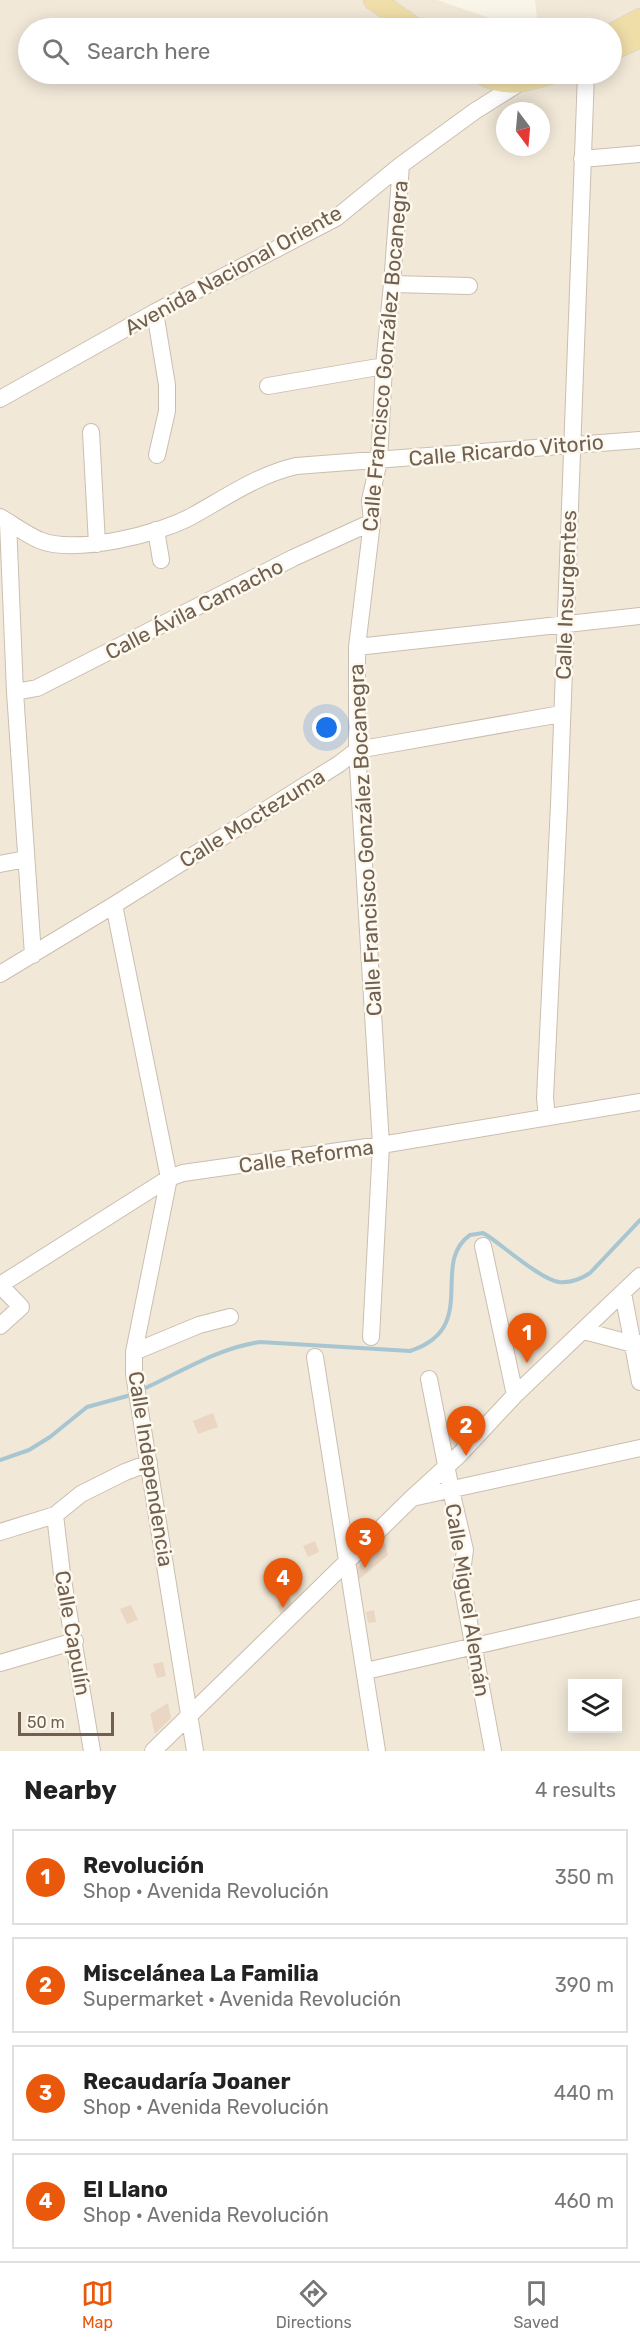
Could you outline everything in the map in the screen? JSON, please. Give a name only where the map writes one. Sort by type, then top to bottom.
[{"type":"main road","points":[[374,0],[400,18]]},
{"type":"main road","points":[[622,29],[640,19]]},
{"type":"main road","points":[[622,45],[640,37]]},
{"type":"street","name":"Avenida Nacional Oriente","points":[[0,399],[155,312],[336,218],[401,165],[476,111],[519,84]]},
{"type":"street","name":"Calle Insurgentes","points":[[547,1117],[545,1098],[586,84]]},
{"type":"street","points":[[582,159],[640,154]]},
{"type":"street","name":"Calle Francisco González Bocanegra","points":[[371,1337],[381,1145],[357,750],[357,647],[372,522],[370,500],[379,460],[384,366],[401,165]]},
{"type":"street","points":[[392,284],[468,286]]},
{"type":"street","points":[[155,312],[167,385],[167,411],[157,455]]},
{"type":"street","points":[[268,386],[384,366]]},
{"type":"street","points":[[91,432],[97,544]]},
{"type":"street","name":"Calle Ricardo Vitorio","points":[[4,519],[40,540],[65,546],[97,544],[156,530],[191,517],[243,485],[278,470],[296,466],[640,440]]},
{"type":"street","points":[[4,519],[33,955]]},
{"type":"street","name":"Calle Ávila Camacho","points":[[15,692],[37,688],[293,558],[372,522]]},
{"type":"street","points":[[156,530],[161,560]]},
{"type":"street","points":[[357,647],[640,616]]},
{"type":"street","name":"Calle Moctezuma","points":[[0,974],[339,764],[357,750],[561,714]]},
{"type":"street","points":[[0,864],[26,859]]},
{"type":"street","name":"Calle Independencia","points":[[114,905],[169,1178],[134,1352],[138,1400],[195,1751]]},
{"type":"street","name":"Calle Reforma","points":[[0,1285],[169,1178],[183,1173],[381,1145],[640,1102]]},
{"type":"street","points":[[483,1246],[515,1395]]},
{"type":"street","points":[[153,1751],[411,1498],[458,1456],[515,1395],[640,1276]]},
{"type":"street","points":[[0,1285],[21,1307],[0,1326]]},
{"type":"street","points":[[623,1293],[637,1343],[640,1382]]},
{"type":"street","points":[[134,1352],[198,1325],[230,1317]]},
{"type":"street","points":[[584,1331],[637,1343]]},
{"type":"street","points":[[315,1357],[377,1751]]},
{"type":"street","name":"Calle Miguel Alemán","points":[[429,1379],[465,1550],[461,1580],[493,1751]]},
{"type":"street","points":[[411,1498],[640,1448]]},
{"type":"street","points":[[0,1532],[55,1515],[81,1494],[149,1463]]},
{"type":"street","name":"Calle Capulín","points":[[55,1515],[92,1751]]},
{"type":"street","points":[[366,1671],[640,1608]]},
{"type":"street","points":[[0,1663],[75,1641]]},
{"type":"shaded area","points":[[0,0],[437,0],[490,18],[18,18],[18,84],[622,84],[622,18],[537,18],[535,0],[640,0],[640,1751],[0,1751]]},
{"type":"building","points":[[213,1413],[218,1427],[198,1434],[193,1421]]},
{"type":"building","points":[[315,1541],[319,1552],[308,1557],[303,1546]]},
{"type":"building","points":[[385,1543],[388,1555],[358,1580],[356,1569]]},
{"type":"building","points":[[289,1594],[292,1606],[281,1616],[278,1606]]},
{"type":"building","points":[[131,1605],[138,1620],[127,1624],[120,1609]]},
{"type":"building","points":[[374,1610],[376,1622],[368,1623],[366,1612]]},
{"type":"building","points":[[163,1662],[166,1676],[157,1678],[153,1664]]},
{"type":"building","points":[[168,1703],[171,1718],[155,1734],[150,1714]]},
{"type":"waterway","points":[[141,1390],[214,1355],[260,1342],[410,1351],[431,1341],[444,1327],[449,1312],[453,1262],[459,1247],[470,1235],[483,1233],[543,1275],[552,1280],[567,1282],[590,1273],[640,1220]]},
{"type":"waterway","points":[[0,1460],[29,1450],[50,1437],[87,1407],[131,1395]]},
{"type":"place","name":"Revolución","points":[[527,1363]]},
{"type":"place","name":"Miscelánea La Familia","points":[[466,1456]]},
{"type":"place","name":"Recaudaría Joaner","points":[[365,1568]]},
{"type":"place","name":"El Llano","points":[[283,1608]]}]
